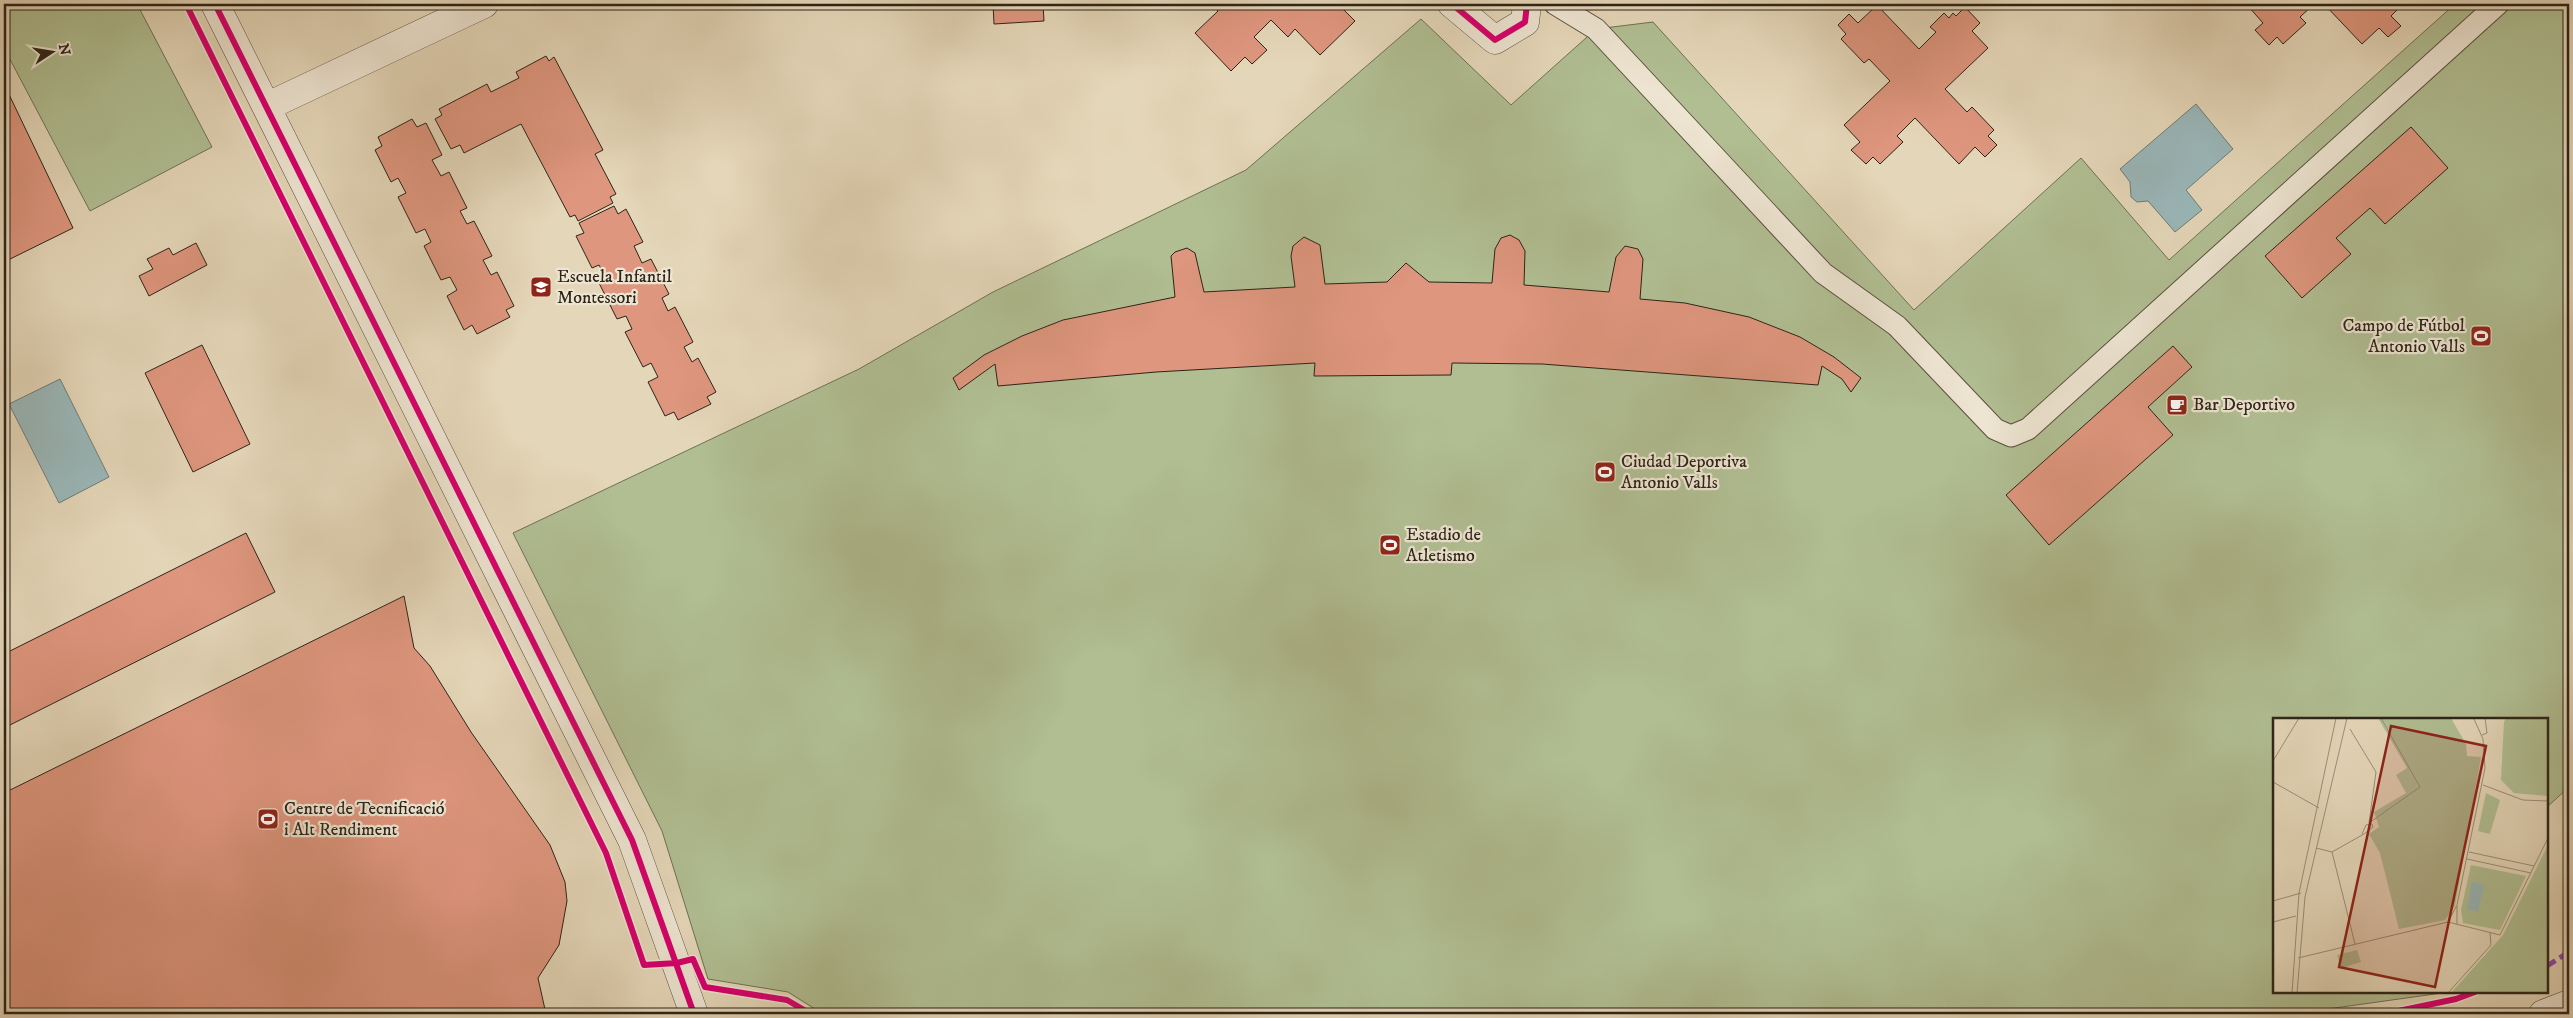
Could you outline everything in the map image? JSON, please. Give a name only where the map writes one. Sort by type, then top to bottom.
[{"type":"street","points":[[215,4],[268,106],[632,840],[695,1014]]},
{"type":"street","points":[[268,106],[484,4]]},
{"type":"street","points":[[1452,4],[1495,40],[1524,22],[1527,4]]},
{"type":"street","points":[[2543,1014],[2569,1004]]},
{"type":"lane","points":[[1555,4],[1596,29],[1823,273],[1897,326],[1995,430],[2011,436],[2028,429],[2498,4]]},
{"type":"green space","points":[[8,4],[137,4],[212,147],[90,211],[4,48],[4,6]]},
{"type":"green space","name":"Ciudad Deportiva Antonio Valls","points":[[2455,4],[2569,4],[2569,787],[2548,806],[2548,718],[2273,718],[2273,993],[2442,993],[2306,1012],[2211,1014],[823,1014],[788,992],[708,979],[662,831],[513,533],[859,369],[993,292],[1246,170],[1421,19],[1511,105],[1596,29],[1653,22],[1914,310],[2081,158],[2169,260]]},
{"type":"water","points":[[2196,104],[2233,149],[2186,190],[2202,210],[2175,232],[2148,201],[2137,202],[2131,197],[2130,182],[2120,169]]},
{"type":"water","points":[[60,379],[109,477],[59,503],[9,404]]},
{"type":"building","points":[[993,4],[1043,4],[1044,21],[994,24]]},
{"type":"building","points":[[1342,4],[1340,6],[1355,21],[1320,55],[1295,29],[1288,37],[1271,20],[1254,37],[1267,50],[1252,64],[1245,57],[1231,71],[1195,33],[1218,11],[1213,5]]},
{"type":"building","points":[[2250,4],[2314,4],[2300,17],[2306,23],[2283,44],[2277,37],[2269,45],[2255,30],[2263,23],[2248,6]]},
{"type":"building","points":[[2324,4],[2391,4],[2397,10],[2391,16],[2401,26],[2388,37],[2379,28],[2362,44]]},
{"type":"building","points":[[1877,5],[1919,49],[1936,32],[1930,27],[1944,13],[1949,18],[1953,13],[1956,16],[1965,7],[1980,23],[1972,31],[1988,48],[1945,89],[1967,112],[1972,107],[1994,130],[1988,136],[1997,145],[1985,157],[1975,147],[1959,164],[1915,118],[1897,136],[1903,142],[1880,164],[1873,157],[1866,164],[1851,150],[1860,142],[1844,125],[1890,81],[1869,59],[1864,63],[1841,39],[1846,34],[1838,25],[1849,14],[1858,23]]},
{"type":"building","points":[[546,56],[549,61],[554,57],[603,150],[595,154],[616,194],[610,197],[613,203],[578,221],[575,215],[570,217],[521,124],[464,153],[460,145],[451,149],[435,119],[442,115],[439,109],[487,84],[491,92],[519,78],[516,72]]},
{"type":"building","points":[[4,84],[73,228],[4,262]]},
{"type":"building","points":[[412,119],[417,127],[426,123],[442,155],[432,160],[441,176],[449,172],[467,208],[460,211],[467,224],[474,221],[492,256],[483,260],[491,275],[497,272],[514,306],[506,310],[510,317],[477,334],[472,325],[464,330],[447,296],[457,290],[450,277],[441,280],[424,246],[431,242],[425,229],[416,233],[398,197],[406,193],[398,178],[391,182],[375,150],[382,146],[378,137]]},
{"type":"building","points":[[2411,127],[2448,168],[2385,224],[2370,208],[2336,238],[2351,254],[2302,298],[2265,256]]},
{"type":"building","points":[[614,206],[618,214],[626,209],[643,242],[634,246],[642,263],[651,259],[669,294],[662,298],[668,311],[675,307],[693,342],[684,347],[692,362],[698,358],[716,392],[707,397],[711,404],[678,420],[674,412],[665,416],[648,382],[658,377],[651,363],[643,367],[625,332],[632,329],[626,316],[617,319],[599,283],[607,280],[599,265],[592,268],[576,236],[584,233],[579,223]]},
{"type":"building","points":[[1510,235],[1519,240],[1525,251],[1524,285],[1609,292],[1616,257],[1625,246],[1638,249],[1643,259],[1640,299],[1685,303],[1749,317],[1800,337],[1834,357],[1861,378],[1851,392],[1842,379],[1822,366],[1818,385],[1542,364],[1452,363],[1451,375],[1314,376],[1315,363],[1156,372],[998,386],[995,364],[959,390],[953,378],[984,355],[1022,336],[1063,320],[1175,297],[1171,256],[1175,252],[1187,248],[1195,253],[1204,292],[1295,287],[1291,256],[1293,246],[1304,237],[1320,245],[1325,284],[1387,282],[1406,263],[1429,282],[1492,283],[1495,249],[1501,238]]},
{"type":"building","points":[[196,243],[207,265],[149,296],[139,276],[153,269],[147,259],[169,248],[173,255]]},
{"type":"building","points":[[202,345],[250,444],[193,472],[145,373]]},
{"type":"building","points":[[2173,346],[2192,367],[2148,407],[2173,435],[2049,545],[2006,495]]},
{"type":"building","points":[[246,533],[275,592],[4,728],[4,654]]},
{"type":"building","name":"Centre de Tecnificació i Alt Rendiment","points":[[404,596],[414,648],[430,666],[471,732],[550,845],[565,882],[567,901],[559,945],[538,978],[546,1014],[4,1014],[4,793]]},
{"type":"marked path","points":[[2548,965],[2569,952]]},
{"type":"cycle path","points":[[186,4],[606,853],[644,965],[677,963],[693,959],[705,987],[787,1000],[811,1014]]},
{"type":"cycle path","points":[[215,4],[632,840],[694,1014]]},
{"type":"cycle path","points":[[1452,4],[1495,40],[1525,22],[1527,4]]},
{"type":"cycle path","points":[[2384,1014],[2456,999],[2472,993]]},
{"type":"place","name":"Escuela Infantil Montessori","points":[[541,287]]},
{"type":"place","name":"Campo de Fútbol Antonio Valls","points":[[2481,336]]},
{"type":"place","name":"Bar Deportivo","points":[[2177,405]]},
{"type":"place","name":"Ciudad Deportiva Antonio Valls","points":[[1605,472]]},
{"type":"place","name":"Estadio de Atletismo","points":[[1390,545]]},
{"type":"place","name":"Centre de Tecnificació i Alt Rendiment","points":[[268,819]]}]
